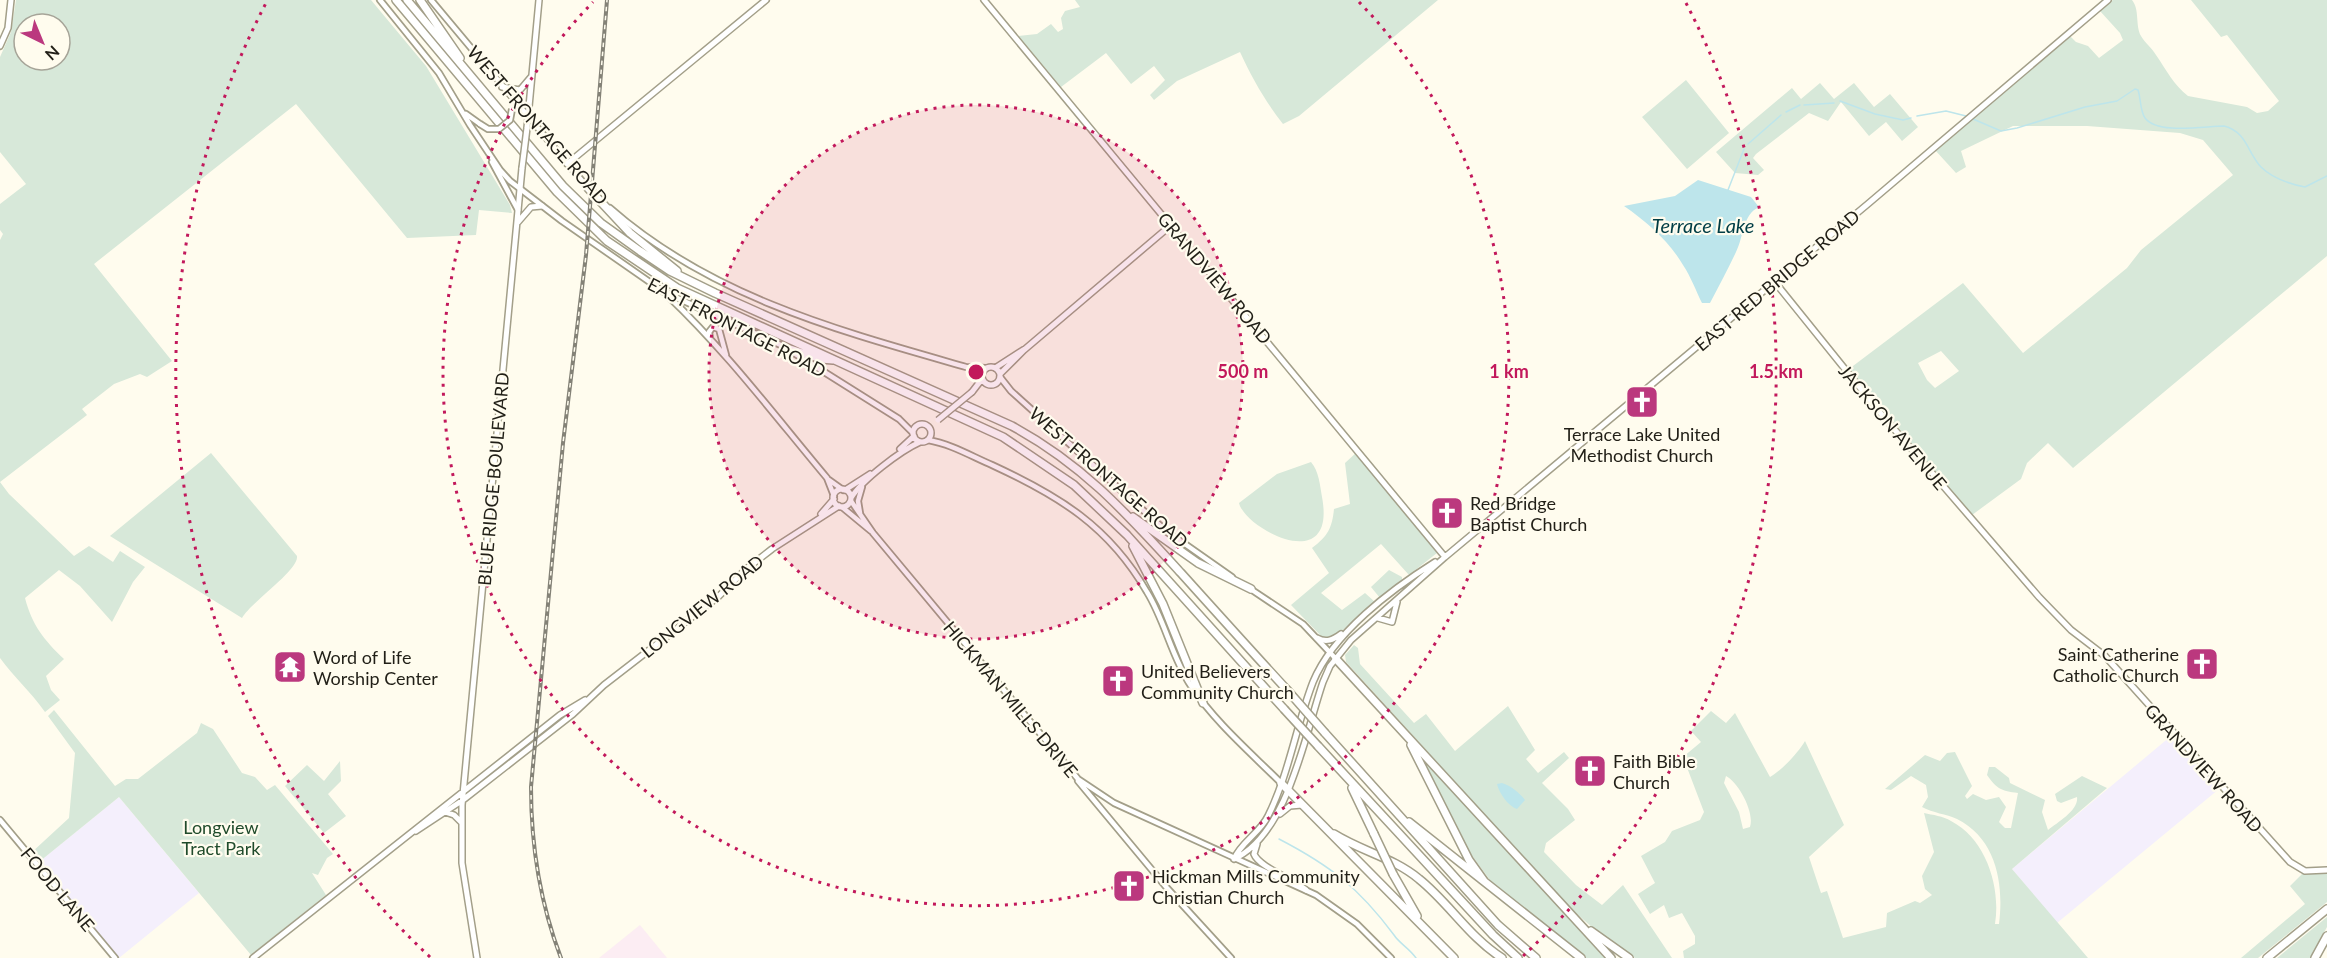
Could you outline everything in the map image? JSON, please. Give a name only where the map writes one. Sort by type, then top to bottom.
[{"type":"highway","points":[[396,0],[557,192],[607,241],[677,288],[1003,437],[1074,485],[1127,536],[1346,778],[1493,935],[1518,958]]},
{"type":"highway","points":[[407,0],[563,186],[601,224],[670,271],[1012,426],[1083,472],[1122,509],[1498,925],[1536,958]]},
{"type":"highway","points":[[420,0],[472,78]]},
{"type":"highway","points":[[588,188],[630,233],[689,280]]},
{"type":"highway","points":[[784,347],[821,359],[838,361]]},
{"type":"highway","points":[[1122,509],[1198,563],[1251,589]]},
{"type":"highway","points":[[1127,536],[1163,604],[1203,703]]},
{"type":"highway","points":[[1336,659],[1611,958]]},
{"type":"highway","points":[[1401,729],[1425,768],[1469,860],[1487,885]]},
{"type":"highway","points":[[1346,778],[1393,874],[1424,928]]},
{"type":"highway","points":[[1281,783],[1454,958]]},
{"type":"highway","points":[[1398,814],[1424,832],[1487,885],[1581,958]]},
{"type":"highway","points":[[1326,829],[1405,869],[1418,878],[1470,933],[1502,958]]},
{"type":"highway","points":[[2267,958],[2327,909]]},
{"type":"highway","points":[[1577,921],[1629,958]]},
{"type":"highway","points":[[2315,958],[2327,936]]},
{"type":"highway","points":[[1527,950],[1542,958]]},
{"type":"main road","points":[[0,46],[8,28],[11,0]]},
{"type":"main road","name":"BLUE RIDGE BOULEVARD","points":[[477,958],[464,884],[461,822],[539,0]]},
{"type":"main road","points":[[567,164],[766,0]]},
{"type":"main road","name":"GRANDVIEW ROAD","points":[[984,0],[1444,557]]},
{"type":"main road","name":"EAST RED BRIDGE ROAD","points":[[1234,859],[1258,842],[1276,818],[1323,682],[1336,659],[1351,640],[1444,557],[2108,0]]},
{"type":"main road","points":[[502,87],[520,90],[532,76]]},
{"type":"main road","points":[[518,223],[531,207],[542,206]]},
{"type":"main road","points":[[984,382],[995,385],[1000,376],[1024,350],[1170,226]]},
{"type":"main road","name":"JACKSON AVENUE","points":[[1774,281],[1967,515]]},
{"type":"main road","points":[[984,382],[982,373],[986,368],[995,368],[1024,350]]},
{"type":"main road","points":[[995,368],[1000,376]]},
{"type":"main road","points":[[937,422],[918,425],[914,434],[856,485],[844,490],[851,500],[863,484],[903,451],[928,440],[937,422],[984,382]]},
{"type":"main road","points":[[924,424],[932,432]]},
{"type":"main road","points":[[914,434],[920,442]]},
{"type":"main road","name":"LONGVIEW ROAD","points":[[818,517],[844,490]]},
{"type":"main road","points":[[834,498],[840,507]]},
{"type":"main road","name":"LONGVIEW ROAD","points":[[416,831],[463,800],[573,714],[589,698],[719,596],[745,570],[818,517],[851,500]]},
{"type":"main road","name":"GRANDVIEW ROAD","points":[[1967,515],[2070,630],[2105,656],[2289,862],[2305,871],[2327,870]]},
{"type":"main road","name":"EAST RED BRIDGE ROAD","points":[[1234,859],[1238,851],[1262,827],[1281,783],[1313,682],[1330,652],[1355,624],[1418,573],[1444,557]]},
{"type":"main road","points":[[1386,610],[1389,596]]},
{"type":"main road","points":[[1382,602],[1381,610],[1374,620],[1392,622],[1398,600]]},
{"type":"main road","points":[[1317,638],[1322,641],[1332,640],[1355,624]]},
{"type":"main road","name":"LONGVIEW ROAD","points":[[253,958],[560,715],[589,698]]},
{"type":"main road","points":[[1276,818],[1290,806],[1302,805]]},
{"type":"main road","points":[[446,812],[454,815],[461,822]]},
{"type":"main road","points":[[1258,842],[1254,854],[1258,862],[1292,879],[1306,891]]},
{"type":"street","name":"EAST FRONTAGE ROAD","points":[[380,0],[440,73],[500,170],[520,189],[664,292],[784,347],[907,424],[914,434]]},
{"type":"street","name":"WEST FRONTAGE ROAD","points":[[431,0],[588,188],[656,244],[727,285],[832,329],[966,368],[986,368]]},
{"type":"street","points":[[464,112],[488,129],[499,129],[510,120],[512,109],[508,94]]},
{"type":"street","points":[[488,151],[519,211]]},
{"type":"street","points":[[664,292],[692,317],[827,478],[844,490]]},
{"type":"street","points":[[711,340],[709,332],[717,327],[722,334],[727,358]]},
{"type":"street","name":"WEST FRONTAGE ROAD","points":[[1000,376],[1011,391],[1165,530],[1296,619],[1336,659]]},
{"type":"street","points":[[928,440],[952,447],[1040,488],[1077,510],[1095,526],[1126,559],[1148,593],[1180,667],[1203,703],[1281,783]]},
{"type":"street","points":[[827,478],[834,498]]},
{"type":"street","points":[[861,516],[858,501],[863,484]]},
{"type":"street","name":"HICKMAN MILLS DRIVE","points":[[851,500],[873,533],[1078,779],[1114,803],[1306,891],[1345,914],[1391,958]]},
{"type":"street","name":"HICKMAN MILLS DRIVE","points":[[840,507],[873,533]]},
{"type":"street","points":[[1065,765],[1167,888],[1231,958]]},
{"type":"street","name":"FOOD LANE","points":[[0,820],[115,958]]},
{"type":"shaded area","points":[[2171,736],[2219,789],[2057,923],[2012,869]]},
{"type":"shaded area","points":[[119,797],[199,893],[119,958],[39,862]]},
{"type":"shaded area","points":[[640,925],[667,958],[599,958]]},
{"type":"green space","points":[[16,0],[371,0],[426,66],[510,205],[512,213],[479,210],[476,235],[407,238],[296,104],[94,264],[172,361],[147,377],[140,374],[114,384],[82,409],[87,415],[0,482],[0,240],[3,234],[0,230],[0,204],[26,184],[0,152],[0,57],[12,26],[12,72],[72,72],[72,12],[14,12]]},
{"type":"green space","points":[[1075,0],[1438,0],[1299,116],[1283,124],[1259,89],[1240,52],[1177,81],[1154,100],[1150,95],[1165,80],[1154,66],[1131,84],[1106,53],[1061,87],[1018,36],[1037,34],[1051,24],[1058,32],[1063,29],[1061,18],[1065,11],[1080,7]]},
{"type":"green space","points":[[2113,0],[2132,0],[2136,8],[2141,36],[2174,82],[2188,96],[2247,107],[2257,113],[2268,111],[2279,101],[2227,35],[2221,37],[2191,0],[2327,0],[2327,256],[2073,468],[2048,443],[2027,463],[2021,479],[1972,515],[1849,369],[1963,283],[2023,353],[2127,268],[2141,250],[2233,175],[2203,140],[2180,133],[2087,126],[2013,126],[1961,151],[1966,167],[1956,173],[1935,150],[2070,36],[2076,42],[2088,46],[2099,58],[2123,40],[2120,33],[2100,11]],"holes":[[[1941,351],[1959,371],[1935,388],[1927,380],[1918,363]]]},
{"type":"green space","points":[[1686,80],[1729,133],[1687,169],[1642,117]]},
{"type":"green space","points":[[1820,83],[1834,99],[1854,83],[1874,107],[1890,94],[1918,127],[1902,141],[1886,122],[1869,136],[1841,102],[1828,121],[1809,113],[1756,154],[1753,158],[1764,170],[1758,175],[1735,173],[1716,152],[1792,88],[1801,99]]},
{"type":"green space","points":[[1357,452],[1437,553],[1409,575],[1381,544],[1321,593],[1342,610],[1365,593],[1375,602],[1335,637],[1324,639],[1291,605],[1329,573],[1312,548],[1328,531],[1334,509],[1350,504],[1345,463]]},
{"type":"green space","points":[[211,453],[297,556],[291,569],[242,618],[110,536]]},
{"type":"green space","points":[[1311,462],[1317,474],[1322,497],[1323,521],[1316,535],[1304,541],[1288,540],[1272,534],[1245,513],[1239,503],[1277,474]]},
{"type":"green space","points":[[0,482],[9,494],[74,556],[89,546],[113,562],[120,551],[145,567],[133,582],[112,622],[80,586],[59,570],[25,598],[40,632],[64,659],[46,676],[51,690],[60,700],[45,712],[0,658]]},
{"type":"green space","points":[[1389,570],[1402,577],[1402,582],[1380,598],[1371,587]]},
{"type":"green space","points":[[1354,645],[1358,648],[1360,664],[1414,723],[1426,714],[1455,751],[1508,706],[1535,750],[1526,759],[1538,773],[1564,752],[1569,758],[1542,783],[1568,809],[1575,820],[1546,843],[1544,852],[1576,885],[1602,905],[1623,885],[1672,958],[1635,958],[1594,929],[1568,906],[1346,662],[1345,655]]},
{"type":"green space","name":"Longview Tract Park","points":[[54,710],[115,786],[126,779],[138,779],[197,733],[201,723],[213,729],[242,773],[255,777],[267,790],[275,785],[333,854],[327,858],[318,875],[312,873],[326,895],[251,955],[119,797],[39,862],[31,853],[69,818],[75,753],[48,716]]},
{"type":"green space","points":[[1711,711],[1726,723],[1735,713],[1770,777],[1789,761],[1805,741],[1844,825],[1809,857],[1821,893],[1827,891],[1843,938],[1886,927],[1887,913],[1915,901],[1920,903],[1932,895],[1925,889],[1922,876],[1934,852],[1924,813],[1945,818],[1963,829],[1982,852],[1993,880],[1996,895],[1995,924],[1999,924],[2000,894],[1995,864],[1981,838],[1957,819],[1922,807],[1928,797],[1926,785],[1911,776],[1891,790],[1885,789],[1925,755],[1940,761],[1947,753],[1955,752],[1972,786],[1965,796],[1967,799],[1973,794],[1986,800],[1999,797],[2006,807],[1999,822],[2005,828],[2011,828],[2018,793],[2003,790],[1997,786],[1987,775],[1989,767],[1995,767],[2009,778],[2010,783],[2045,800],[2042,812],[2048,830],[2067,815],[2077,802],[2077,797],[2061,803],[2057,801],[2055,794],[2082,776],[2107,788],[2012,869],[2088,958],[1684,958],[1683,951],[1695,944],[1695,936],[1682,913],[1669,918],[1664,905],[1650,914],[1638,894],[1655,883],[1641,856],[1665,842],[1672,831],[1700,820],[1704,812],[1683,757],[1701,742],[1691,731]],"holes":[[[1726,776],[1731,779],[1748,806],[1750,827],[1743,829],[1739,812],[1724,783]]]},
{"type":"green space","points":[[1422,757],[1608,958],[1586,958],[1495,887],[1467,849]]},
{"type":"green space","points":[[340,761],[341,781],[328,794],[346,816],[324,833],[285,786],[307,765],[324,781]]},
{"type":"green space","points":[[2327,873],[2327,902],[2258,958],[2241,958],[2305,904],[2290,886],[2302,874]]},
{"type":"green space","points":[[2327,917],[2327,927],[2310,958],[2277,958]]},
{"type":"water","name":"Terrace Lake","points":[[1698,180],[1751,197],[1759,207],[1749,215],[1739,246],[1710,303],[1702,303],[1686,270],[1664,240],[1624,206],[1675,196]]},
{"type":"water","points":[[1502,783],[1515,790],[1525,800],[1517,809],[1510,805],[1502,795],[1497,784]]},
{"type":"waterway","points":[[1973,119],[2001,131],[2085,107],[2117,101],[2135,89],[2138,90],[2143,115],[2151,123],[2171,128],[2224,126],[2238,133],[2261,167],[2276,177],[2305,187],[2327,176]]},
{"type":"waterway","points":[[1840,101],[1875,114],[1903,120],[1911,118]]},
{"type":"waterway","points":[[1804,105],[1834,103]]},
{"type":"waterway","points":[[1786,112],[1800,105]]},
{"type":"waterway","points":[[1917,116],[1946,111],[1966,116]]},
{"type":"waterway","points":[[1748,144],[1781,115]]},
{"type":"waterway","points":[[1728,190],[1744,149]]},
{"type":"waterway","points":[[1279,839],[1329,869],[1356,891],[1416,958]]},
{"type":"railway","points":[[561,958],[547,916],[538,874],[531,787],[563,443],[586,255],[607,0]]},
{"type":"place","name":"Terrace Lake United Methodist Church","points":[[1642,402]]},
{"type":"place","name":"Red Bridge Baptist Church","points":[[1447,513]]},
{"type":"place","name":"Saint Catherine Catholic Church","points":[[2202,664]]},
{"type":"place","name":"Word of Life Worship Center","points":[[290,667]]},
{"type":"place","name":"United Believers Community Church","points":[[1118,681]]},
{"type":"place","name":"Faith Bible Church","points":[[1590,771]]},
{"type":"place","name":"Hickman Mills Community Christian Church","points":[[1129,886]]}]
